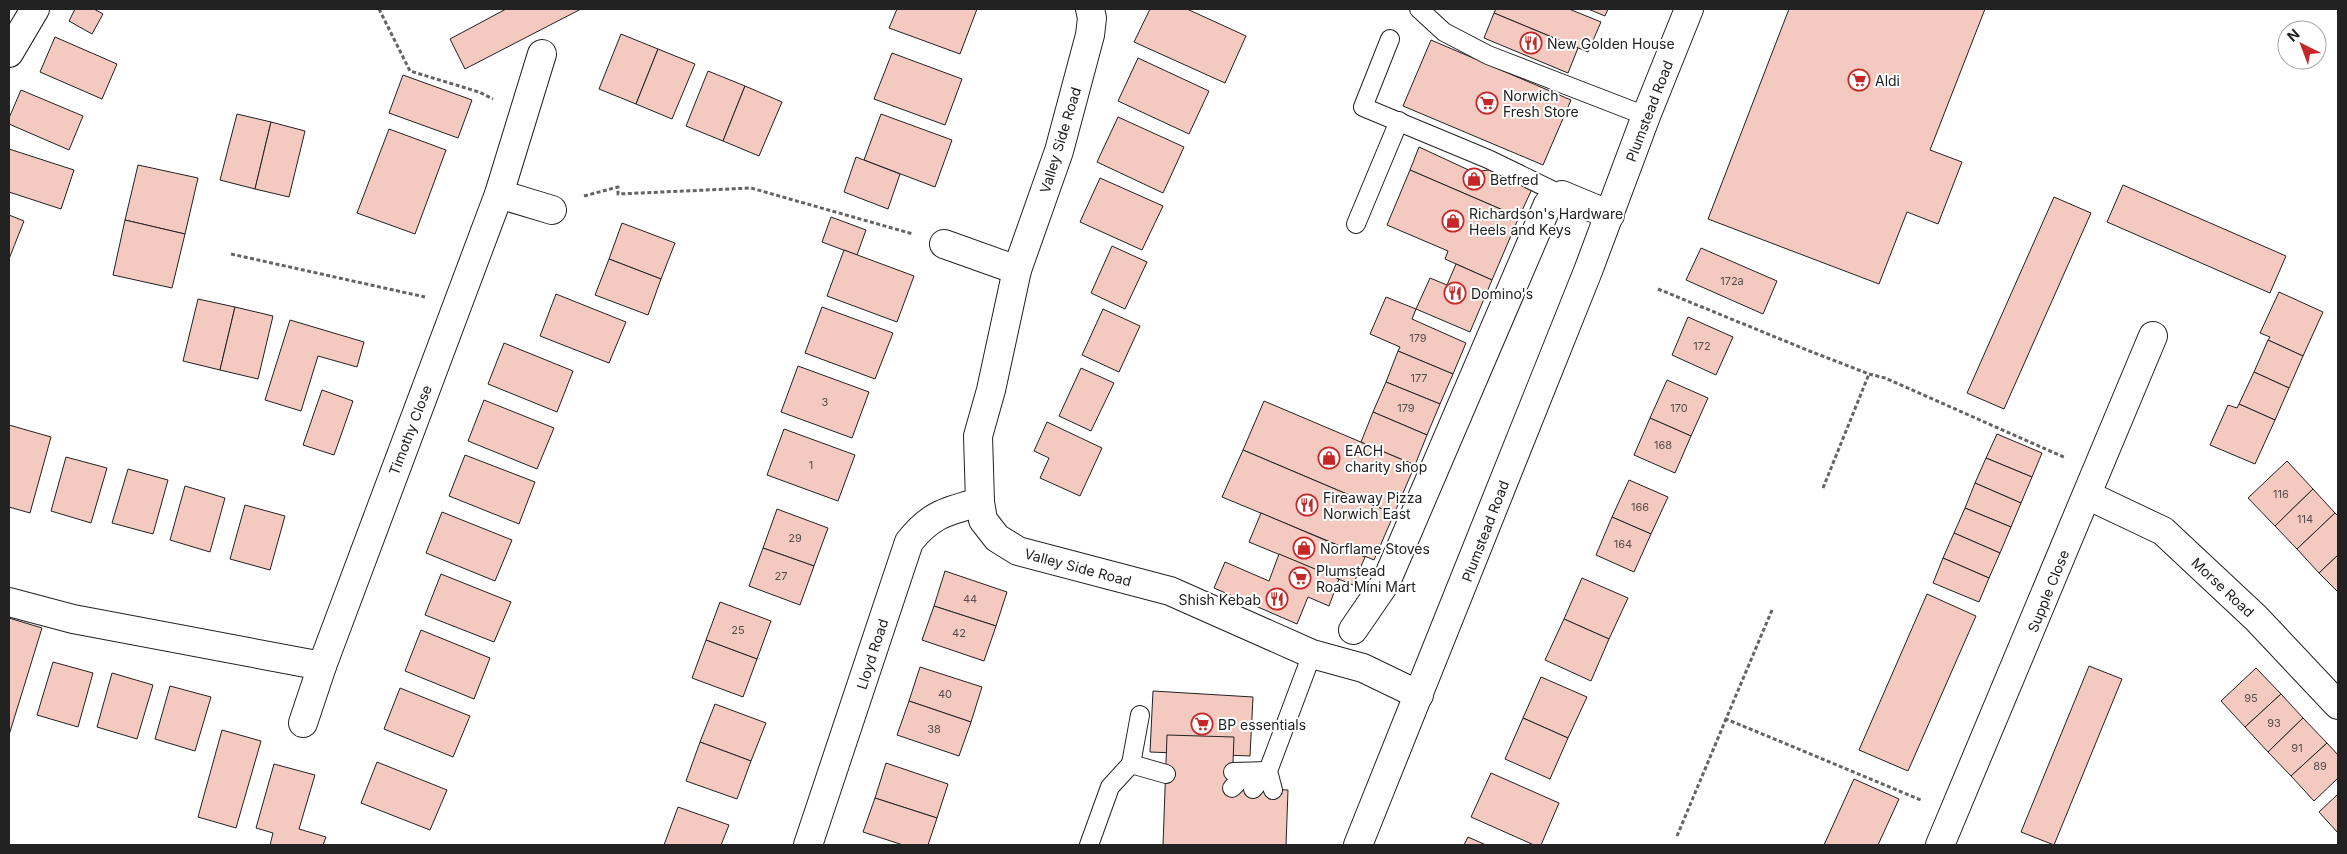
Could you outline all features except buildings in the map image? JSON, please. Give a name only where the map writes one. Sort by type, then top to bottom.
[{"type":"street","points":[[9,53],[35,9]]},
{"type":"street","name":"Valley Side Road","points":[[1090,9],[1092,18],[1090,35],[1059,151],[1017,270],[978,436],[980,502],[983,520],[997,538],[1018,551],[1170,591],[1312,654],[1363,668],[1419,695]]},
{"type":"street","name":"Plumstead Road","points":[[1358,845],[1610,215],[1646,116],[1690,9]]},
{"type":"street","name":"Timothy Close","points":[[304,723],[322,666],[499,194],[542,54]]},
{"type":"street","points":[[499,194],[552,210]]},
{"type":"street","points":[[1353,630],[1386,582],[1555,199],[1610,215]]},
{"type":"street","points":[[944,244],[1017,270]]},
{"type":"street","name":"Supple Close","points":[[1940,845],[2153,336]]},
{"type":"street","name":"Morse Road","points":[[2092,483],[2163,531],[2256,618],[2338,705]]},
{"type":"street","name":"Lloyd Road","points":[[808,845],[909,542],[922,526],[945,512],[980,502]]},
{"type":"street","points":[[9,602],[72,619],[322,666]]},
{"type":"lane","points":[[1419,9],[1444,32],[1488,56],[1646,116]]},
{"type":"lane","points":[[1390,39],[1363,107],[1488,158],[1555,199]]},
{"type":"lane","points":[[1356,224],[1399,121]]},
{"type":"lane","points":[[1254,789],[1268,771],[1312,654]]},
{"type":"lane","points":[[1089,845],[1110,786],[1131,764],[1140,715]]},
{"type":"lane","points":[[1131,764],[1166,774]]},
{"type":"lane","points":[[1238,777],[1268,771]]},
{"type":"lane","points":[[1268,771],[1273,790]]},
{"type":"path","points":[[379,9],[410,71],[479,92],[523,113]]},
{"type":"path","points":[[552,210],[578,197],[618,187],[618,194],[751,188],[932,239],[931,243],[944,244]]},
{"type":"path","points":[[231,254],[457,304]]},
{"type":"path","points":[[1658,289],[1869,374],[1885,378],[2092,483]]},
{"type":"path","points":[[1823,488],[1869,374]]},
{"type":"path","points":[[1677,836],[1772,610]]},
{"type":"path","points":[[1726,720],[1954,814]]},
{"type":"place","name":"New Golden House","points":[[1531,43]]},
{"type":"place","name":"Aldi","points":[[1859,80]]},
{"type":"place","name":"Norwich Fresh Store","points":[[1487,103]]},
{"type":"place","name":"Betfred","points":[[1474,179]]},
{"type":"place","name":"Richardson's Hardware Heels and Keys","points":[[1453,221]]},
{"type":"place","name":"Domino's","points":[[1455,293]]},
{"type":"place","name":"EACH charity shop","points":[[1329,458]]},
{"type":"place","name":"Fireaway Pizza Norwich East","points":[[1307,505]]},
{"type":"place","name":"Norflame Stoves","points":[[1304,548]]},
{"type":"place","name":"Plumstead Road Mini Mart","points":[[1300,578]]},
{"type":"place","name":"Shish Kebab","points":[[1277,599]]},
{"type":"place","name":"BP essentials","points":[[1202,724]]}]
